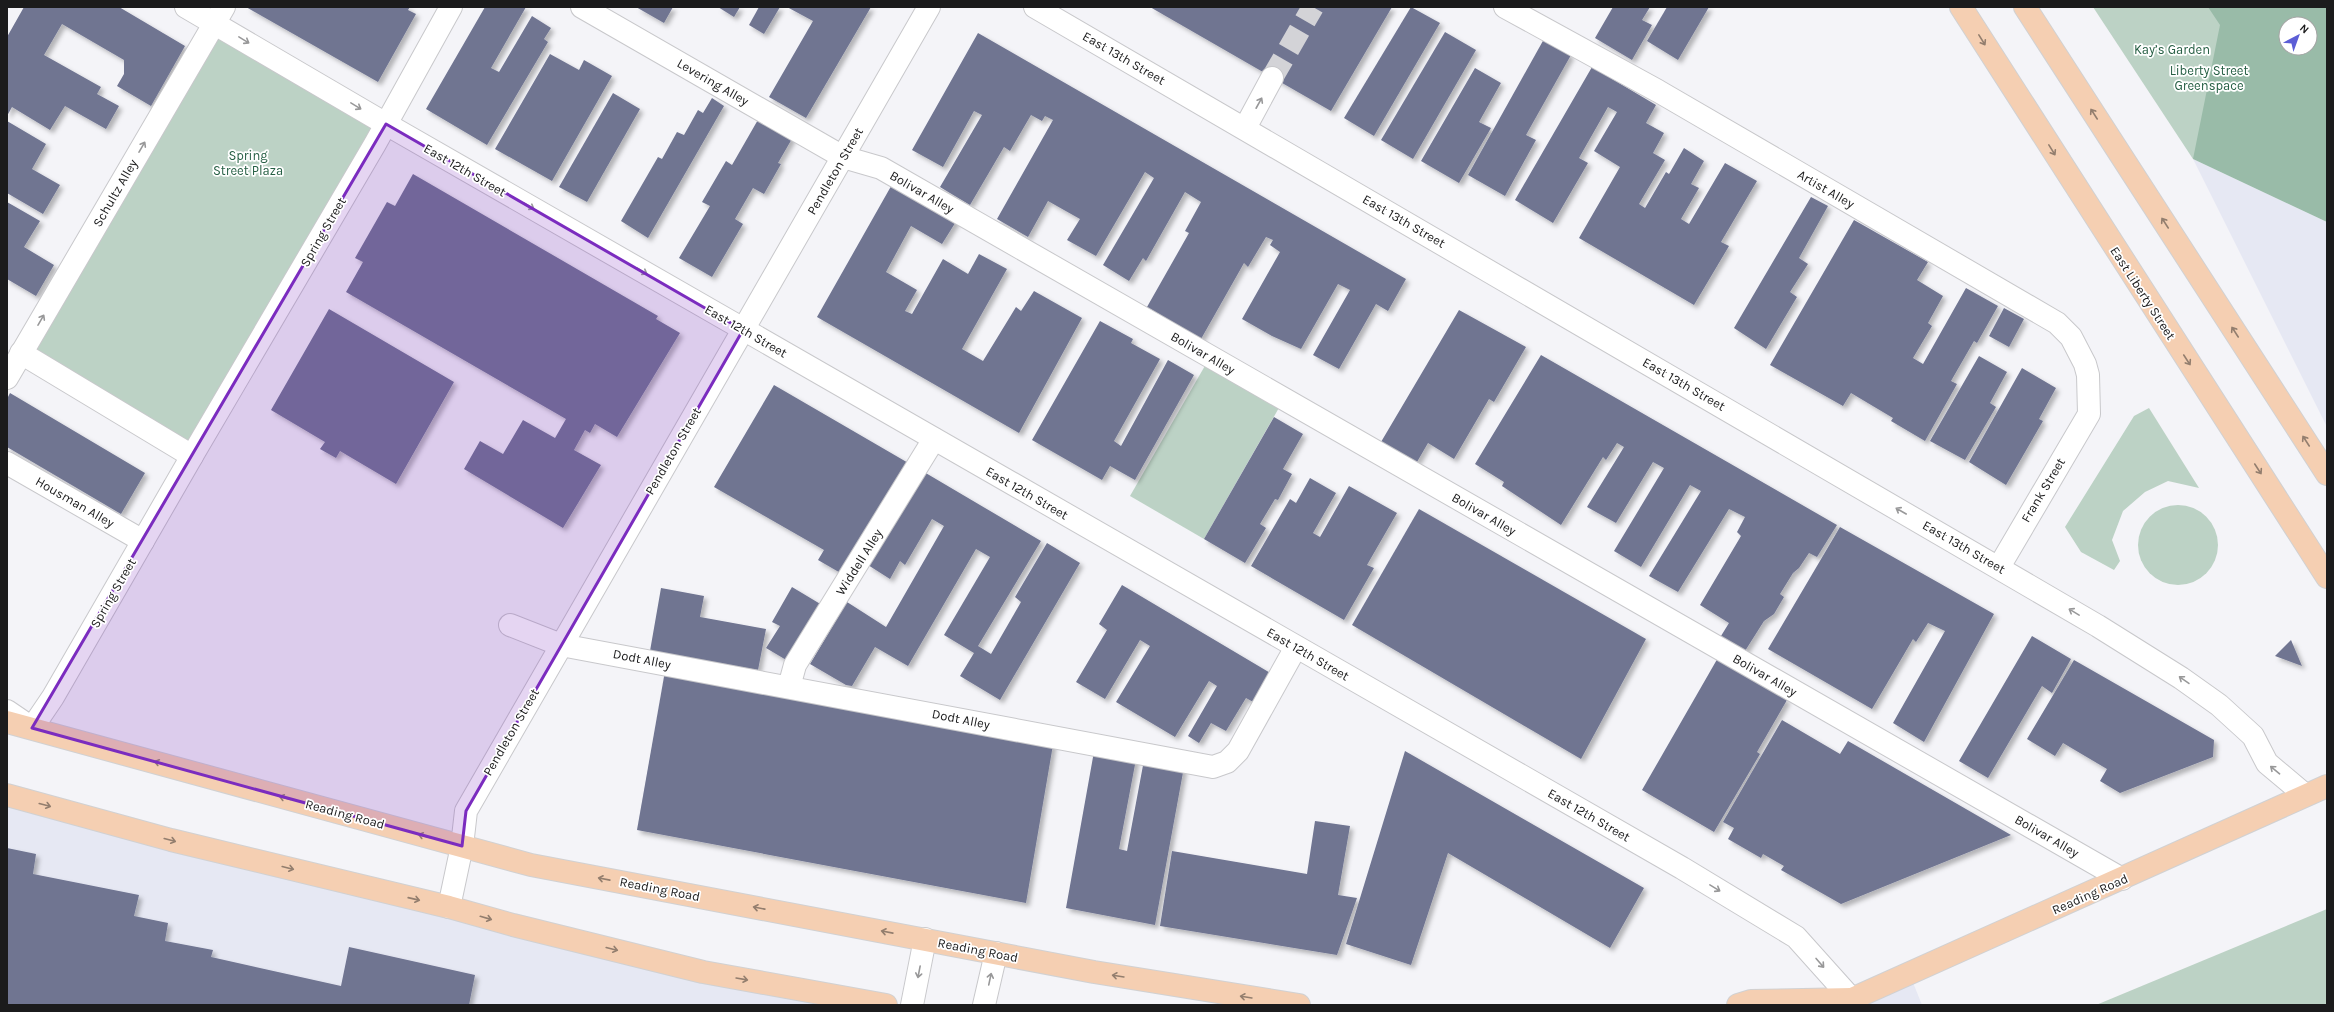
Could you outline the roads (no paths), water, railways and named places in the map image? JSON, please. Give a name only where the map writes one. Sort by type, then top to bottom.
[{"type":"main road","name":"East Liberty Street","points":[[1961,7],[2327,577]]},
{"type":"main road","points":[[2025,7],[2327,474]]},
{"type":"main road","name":"Reading Road","points":[[7,722],[531,865],[1094,972],[1299,1005]]},
{"type":"main road","name":"Reading Road","points":[[1738,1005],[1751,1001],[1852,1004],[2327,786]]},
{"type":"main road","points":[[7,795],[171,840],[449,907],[513,925],[703,972],[886,1005]]},
{"type":"street","name":"East 12th Street","points":[[186,7],[219,15],[386,124],[1682,868],[1796,937],[1852,1004]]},
{"type":"street","name":"Spring Street","points":[[32,728],[53,697],[386,124],[451,7]]},
{"type":"street","name":"Levering Alley","points":[[582,7],[843,157]]},
{"type":"street","name":"Pendleton Street","points":[[449,907],[462,846],[466,811],[929,7]]},
{"type":"street","name":"East 13th Street","points":[[1035,7],[2111,634],[2181,678],[2219,705],[2253,736],[2267,763],[2305,795]]},
{"type":"street","name":"Artist Alley","points":[[1505,7],[1658,91],[2057,324],[2071,337],[2085,364],[2088,375],[2089,414]]},
{"type":"street","name":"Schultz Alley","points":[[7,378],[219,15]]},
{"type":"street","points":[[1245,128],[1272,78]]},
{"type":"street","name":"Bolivar Alley","points":[[843,157],[881,168],[2122,879]]},
{"type":"street","points":[[21,354],[192,456]]},
{"type":"street","name":"Frank Street","points":[[1999,568],[2089,414]]},
{"type":"street","name":"Widdell Alley","points":[[789,687],[795,665],[934,439]]},
{"type":"street","name":"Housman Alley","points":[[7,462],[143,541]]},
{"type":"street","name":"Dodt Alley","points":[[510,625],[561,645],[1213,767],[1227,762],[1238,751],[1296,647]]},
{"type":"street","name":"Reading Road","points":[[7,711],[32,728]]},
{"type":"street","points":[[912,1005],[925,939]]},
{"type":"street","points":[[984,1005],[996,953]]},
{"type":"tunnel","points":[[1272,78],[1313,7]]},
{"type":"park label","name":"Kay’s Garden","points":[[2172,49]]},
{"type":"park label","name":"Liberty Street Greenspace","points":[[2209,78]]},
{"type":"park label","name":"Spring Street Plaza","points":[[248,162]]}]
